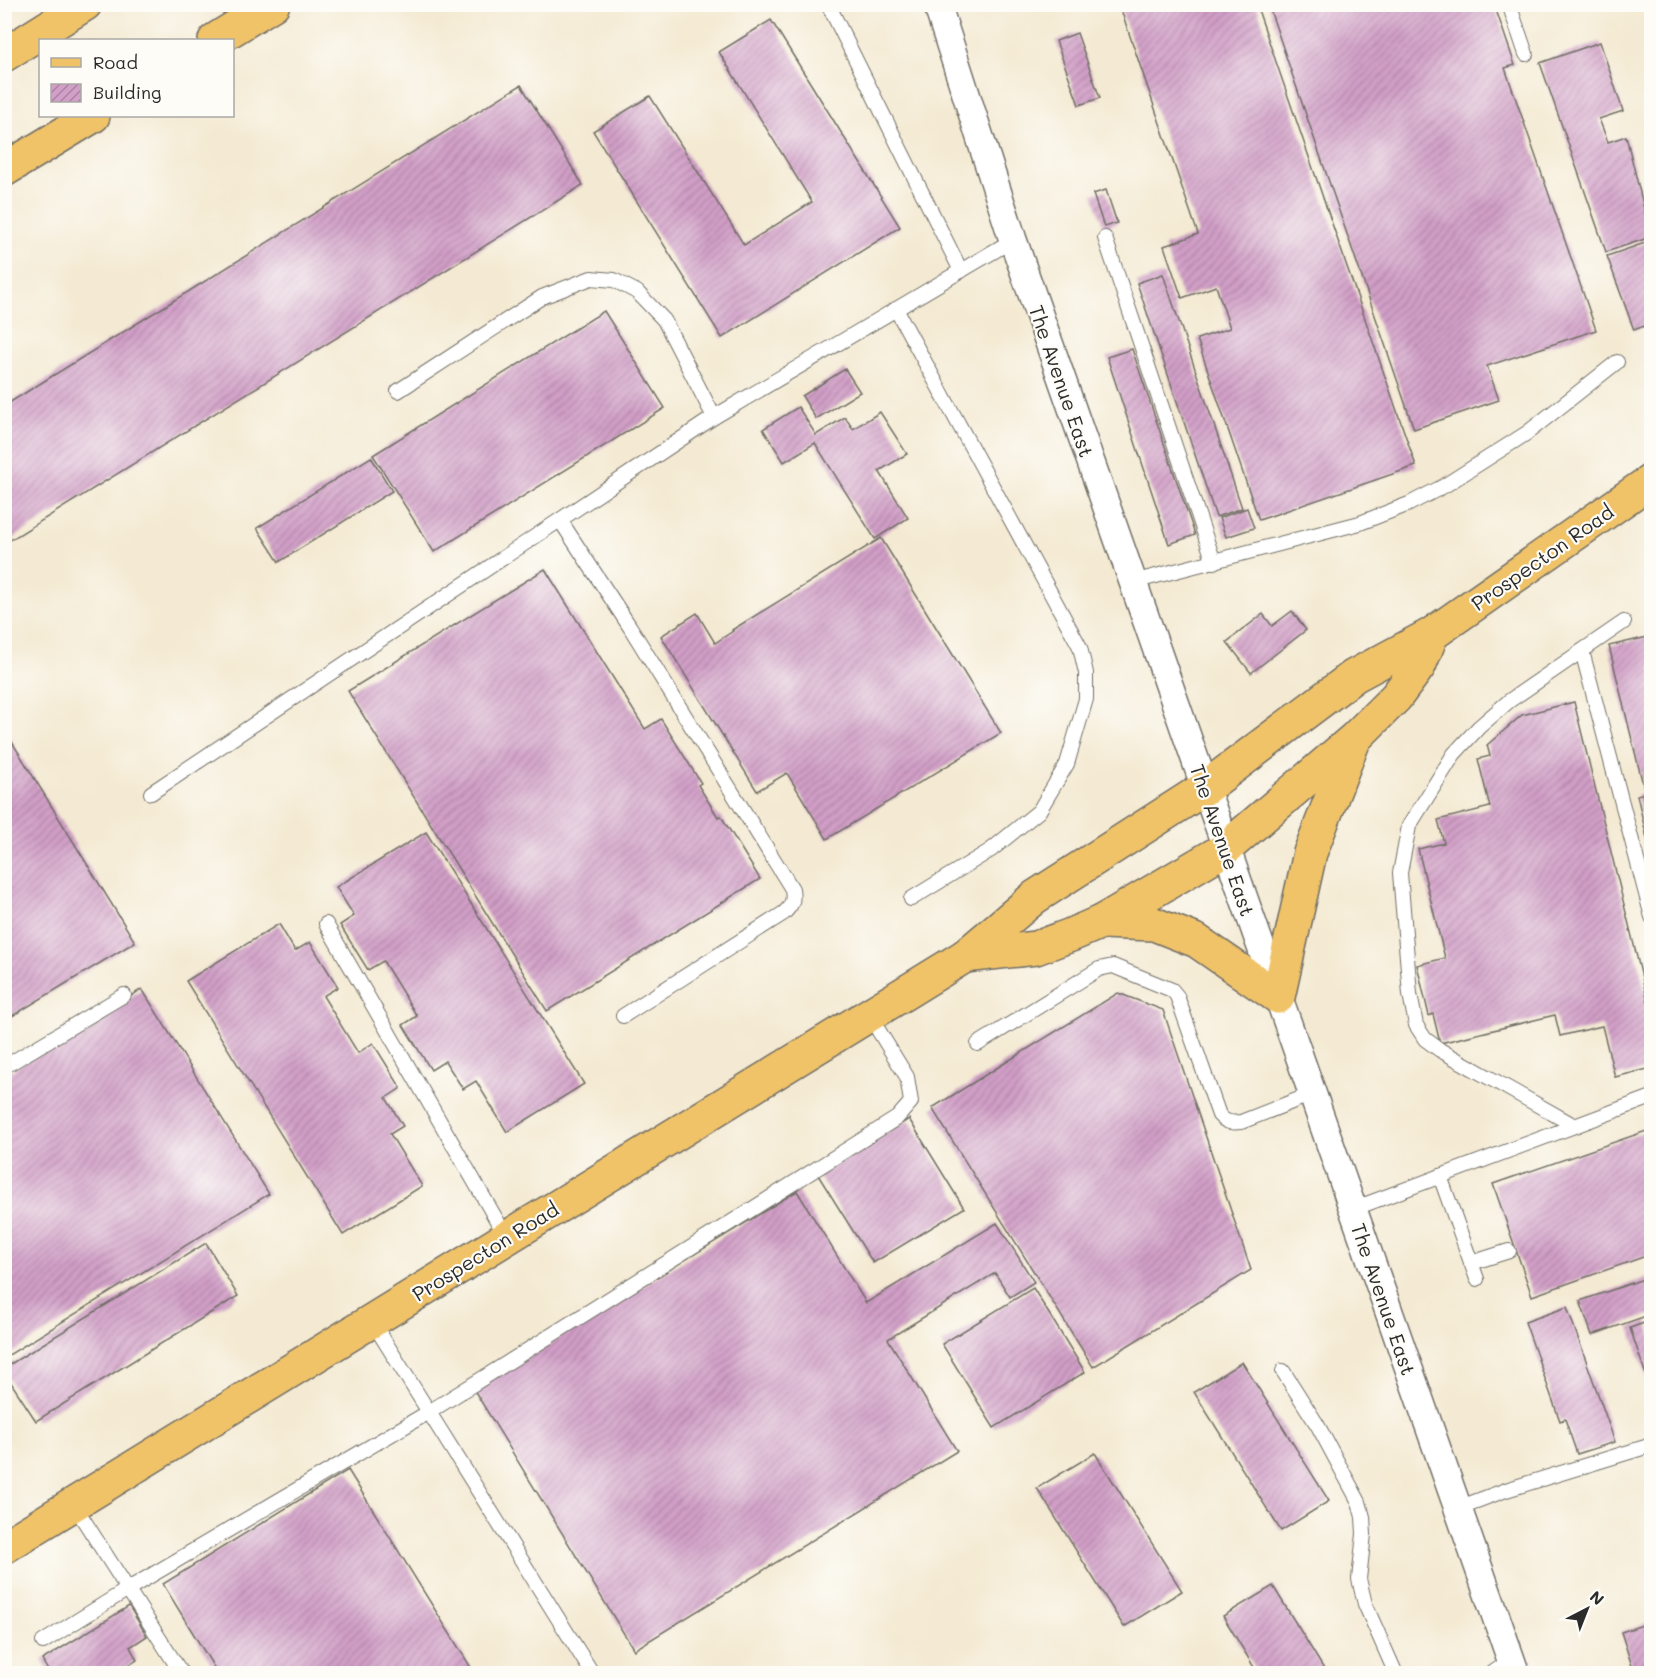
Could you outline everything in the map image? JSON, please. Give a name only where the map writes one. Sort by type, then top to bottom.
[{"type":"main road","points":[[4,55],[85,4]]},
{"type":"main road","points":[[217,39],[273,4]]},
{"type":"main road","points":[[4,170],[91,117]]},
{"type":"main road","name":"Prospecton Road","points":[[4,1547],[965,956],[1035,897],[1205,788],[1354,676],[1432,634],[1652,480]]},
{"type":"main road","points":[[965,956],[1036,948],[1101,922],[1225,849],[1355,738],[1396,697],[1419,666],[1432,634]]},
{"type":"main road","points":[[1101,922],[1154,924],[1197,941],[1278,997],[1310,853],[1327,815],[1355,738]]},
{"type":"street","name":"The Avenue East","points":[[938,4],[1013,240],[1458,1508],[1506,1669]]},
{"type":"lane","points":[[828,4],[961,271]]},
{"type":"lane","points":[[1509,4],[1526,54]]},
{"type":"lane","points":[[1105,238],[1214,562]]},
{"type":"lane","points":[[151,793],[714,417],[1013,240]]},
{"type":"lane","points":[[398,391],[542,297],[591,278],[614,280],[637,292],[664,320],[714,417]]},
{"type":"lane","points":[[896,309],[1080,647],[1086,673],[1086,699],[1067,764],[1039,811],[991,850],[911,899]]},
{"type":"lane","points":[[1133,582],[1360,523],[1409,504],[1444,486],[1527,433],[1617,362]]},
{"type":"lane","points":[[560,520],[668,687],[792,889],[794,898],[792,905],[784,913],[623,1016]]},
{"type":"lane","points":[[1575,1126],[1450,1056],[1425,1039],[1416,1025],[1410,994],[1400,873],[1410,826],[1454,754],[1479,727],[1509,701],[1624,622]]},
{"type":"lane","points":[[1582,651],[1652,917]]},
{"type":"lane","points":[[326,924],[507,1238]]},
{"type":"lane","points":[[978,1044],[1099,969],[1113,966],[1172,990],[1178,996],[1224,1120],[1230,1123],[1241,1122],[1312,1094]]},
{"type":"lane","points":[[4,1067],[124,995]]},
{"type":"lane","points":[[43,1642],[128,1589],[429,1413],[897,1118],[911,1102],[907,1077],[869,1015]]},
{"type":"lane","points":[[1353,1209],[1652,1097]]},
{"type":"lane","points":[[1440,1176],[1477,1279]]},
{"type":"lane","points":[[1471,1263],[1509,1251]]},
{"type":"lane","points":[[371,1321],[589,1668]]},
{"type":"lane","points":[[1283,1371],[1318,1426],[1359,1502],[1365,1534],[1359,1579],[1365,1604],[1396,1674]]},
{"type":"lane","points":[[1458,1508],[1506,1490],[1652,1445]]},
{"type":"lane","points":[[74,1505],[182,1674]]},
{"type":"building","points":[[1119,4],[1256,4],[1416,466],[1259,520],[1197,339],[1230,328],[1216,286],[1182,298],[1164,246],[1198,234]]},
{"type":"building","points":[[1268,4],[1494,4],[1515,65],[1505,68],[1596,330],[1487,366],[1499,400],[1414,429]]},
{"type":"building","points":[[771,20],[900,227],[722,338],[593,131],[650,96],[744,245],[812,202],[719,52]]},
{"type":"building","points":[[1077,33],[1100,98],[1079,105],[1056,41]]},
{"type":"building","points":[[1600,42],[1623,111],[1599,119],[1608,142],[1626,136],[1651,237],[1606,252],[1540,63]]},
{"type":"building","points":[[521,85],[583,185],[4,544],[4,406]]},
{"type":"building","points":[[1106,190],[1117,223],[1104,227],[1093,194]]},
{"type":"building","points":[[1648,242],[1652,251],[1652,323],[1634,330],[1607,256]]},
{"type":"building","points":[[1163,274],[1242,508],[1216,517],[1137,283]]},
{"type":"building","points":[[604,311],[665,408],[434,552],[373,455]]},
{"type":"building","points":[[1132,349],[1195,535],[1169,544],[1107,357]]},
{"type":"building","points":[[845,369],[860,392],[816,419],[802,396]]},
{"type":"building","points":[[798,407],[816,435],[845,417],[853,429],[880,412],[907,454],[879,471],[908,518],[875,539],[815,443],[784,462],[763,429]]},
{"type":"building","points":[[371,457],[392,491],[279,562],[257,528]]},
{"type":"building","points":[[1247,508],[1254,528],[1226,537],[1219,518]]},
{"type":"building","points":[[881,538],[1001,733],[827,839],[787,773],[757,791],[661,636],[697,613],[715,643],[732,630]]},
{"type":"building","points":[[545,569],[645,729],[661,719],[701,783],[698,785],[718,817],[721,816],[760,879],[547,1011],[348,691]]},
{"type":"building","points":[[1292,611],[1306,630],[1251,673],[1227,642],[1263,614],[1272,626]]},
{"type":"building","points":[[1652,636],[1652,846],[1649,847],[1637,795],[1645,793],[1609,646]]},
{"type":"building","points":[[1574,702],[1652,1018],[1652,1068],[1615,1077],[1602,1026],[1560,1036],[1555,1015],[1440,1043],[1433,1014],[1429,1016],[1417,965],[1445,958],[1418,849],[1444,843],[1438,820],[1490,807],[1478,759],[1490,756],[1487,745],[1522,715]]},
{"type":"building","points":[[4,729],[135,942],[4,1021]]},
{"type":"building","points":[[426,832],[584,1084],[507,1132],[476,1081],[463,1089],[445,1061],[431,1070],[403,1025],[417,1016],[383,961],[368,970],[340,925],[354,916],[336,887]]},
{"type":"building","points":[[279,924],[295,951],[310,942],[338,987],[323,996],[358,1053],[373,1043],[401,1088],[386,1098],[403,1126],[390,1134],[422,1186],[343,1235],[186,981]]},
{"type":"building","points":[[142,989],[269,1194],[4,1358],[4,1075]]},
{"type":"building","points":[[1118,993],[1163,1010],[1251,1270],[1093,1367],[932,1108]]},
{"type":"building","points":[[909,1119],[964,1208],[873,1263],[818,1175]]},
{"type":"building","points":[[1652,1129],[1652,1254],[1532,1296],[1493,1184]]},
{"type":"building","points":[[797,1191],[866,1303],[997,1223],[1034,1282],[1010,1297],[995,1273],[888,1339],[957,1451],[634,1650],[474,1390]]},
{"type":"building","points":[[206,1243],[238,1296],[36,1421],[4,1372],[4,1368]]},
{"type":"building","points":[[1652,1276],[1652,1314],[1592,1335],[1580,1301]]},
{"type":"building","points":[[1033,1288],[1085,1372],[994,1428],[942,1344]]},
{"type":"building","points":[[1567,1307],[1615,1442],[1577,1454],[1565,1419],[1560,1421],[1525,1322]]},
{"type":"building","points":[[1647,1322],[1652,1336],[1652,1383],[1649,1384],[1630,1328]]},
{"type":"building","points":[[1242,1362],[1329,1501],[1281,1531],[1194,1392]]},
{"type":"building","points":[[1095,1453],[1182,1591],[1124,1627],[1037,1488]]},
{"type":"building","points":[[348,1470],[475,1674],[218,1674],[163,1584]]},
{"type":"building","points":[[1273,1586],[1327,1674],[1258,1674],[1223,1616]]},
{"type":"building","points":[[129,1606],[147,1636],[130,1647],[137,1660],[115,1674],[50,1674],[42,1660]]},
{"type":"building","points":[[1652,1622],[1652,1663],[1633,1669],[1621,1632]]},
{"type":"waterway","points":[[1649,4],[1652,16]]}]
